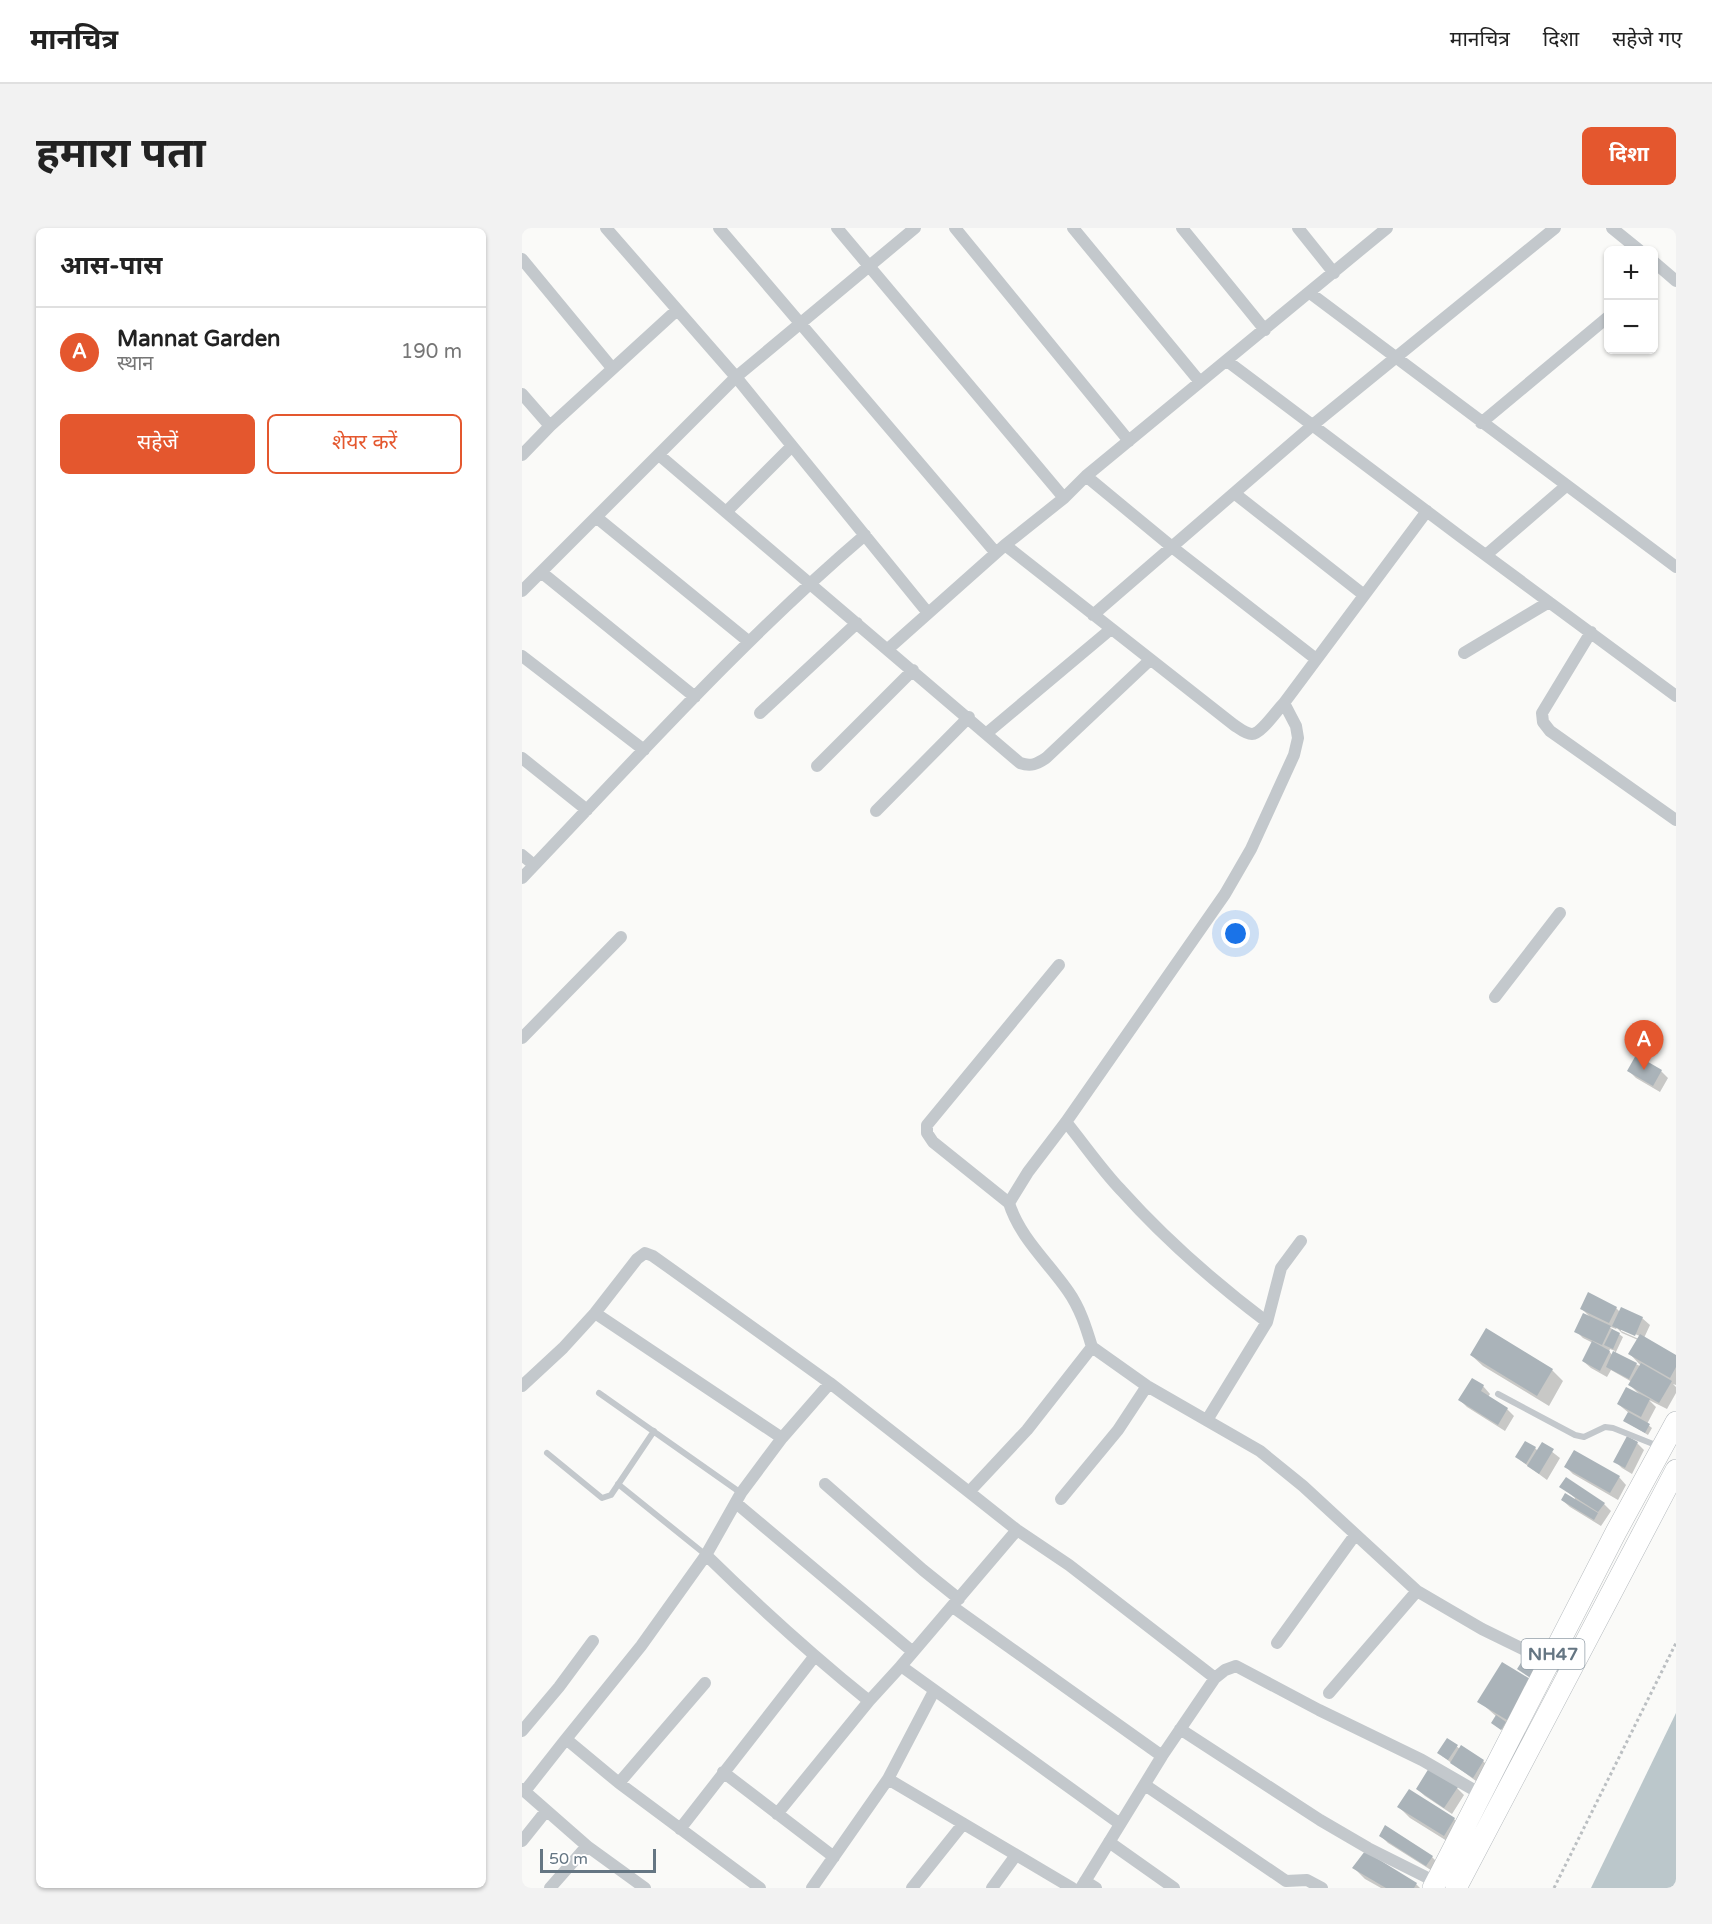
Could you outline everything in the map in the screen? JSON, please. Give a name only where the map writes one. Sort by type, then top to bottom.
[{"type":"highway","name":"NH47","points":[[1442,1886],[1481,1794],[1676,1422]]},
{"type":"highway","name":"NH47","points":[[1442,1886],[1570,1672],[1676,1470]]},
{"type":"street","points":[[606,228],[736,377],[928,613]]},
{"type":"street","points":[[719,228],[798,323],[1000,549],[1093,615],[1245,732],[1252,734],[1259,732],[1284,703],[1427,511]]},
{"type":"street","points":[[837,228],[1064,498]]},
{"type":"street","points":[[522,591],[736,377],[798,323],[915,228]]},
{"type":"street","points":[[955,228],[1129,441]]},
{"type":"street","points":[[1073,228],[1200,382]]},
{"type":"street","points":[[1182,228],[1265,330]]},
{"type":"street","points":[[1298,228],[1334,273]]},
{"type":"street","points":[[888,649],[1000,549],[1064,498],[1086,476],[1387,228]]},
{"type":"street","points":[[1093,615],[1314,424],[1555,228]]},
{"type":"street","points":[[1612,228],[1634,246]]},
{"type":"street","points":[[522,259],[612,369]]},
{"type":"street","points":[[1658,266],[1676,281]]},
{"type":"street","points":[[1658,276],[1664,271]]},
{"type":"street","points":[[1310,293],[1676,567]]},
{"type":"street","points":[[522,455],[550,426],[677,310]]},
{"type":"street","points":[[1481,423],[1604,320]]},
{"type":"street","points":[[1227,361],[1676,696]]},
{"type":"street","points":[[522,394],[550,426]]},
{"type":"street","points":[[726,512],[792,446]]},
{"type":"street","points":[[659,455],[969,717],[1020,763],[1028,766],[1046,758],[1150,660]]},
{"type":"street","points":[[1086,476],[1172,547],[1316,659]]},
{"type":"street","points":[[1486,555],[1566,486]]},
{"type":"street","points":[[1234,493],[1364,595]]},
{"type":"street","points":[[596,517],[748,641]]},
{"type":"street","points":[[522,878],[748,641],[809,583],[865,535]]},
{"type":"street","points":[[541,572],[695,697]]},
{"type":"street","points":[[1464,653],[1549,602]]},
{"type":"street","points":[[760,713],[857,623]]},
{"type":"street","points":[[987,733],[1111,629]]},
{"type":"street","points":[[1591,632],[1542,713],[1543,722],[1550,731],[1676,820]]},
{"type":"street","points":[[522,656],[644,750]]},
{"type":"street","points":[[817,766],[913,670]]},
{"type":"street","points":[[1010,1203],[1028,1172],[1066,1122],[1225,894],[1251,849],[1294,755],[1298,738],[1296,726],[1284,703]]},
{"type":"street","points":[[876,811],[969,717]]},
{"type":"street","points":[[522,758],[587,810]]},
{"type":"street","points":[[522,855],[534,865]]},
{"type":"street","points":[[1495,997],[1560,913]]},
{"type":"street","points":[[522,1038],[621,937]]},
{"type":"street","points":[[1059,965],[927,1125],[927,1133],[933,1142],[1010,1203],[1014,1220],[1070,1293],[1083,1317],[1092,1347],[1147,1386],[1260,1451],[1303,1486],[1417,1591],[1482,1629],[1570,1672]]},
{"type":"street","points":[[1066,1122],[1119,1189],[1170,1242],[1215,1282],[1267,1323]]},
{"type":"street","points":[[1207,1420],[1267,1323],[1281,1268],[1301,1241]]},
{"type":"street","points":[[522,1386],[563,1348],[595,1313],[637,1259],[645,1253],[653,1256],[830,1383],[1017,1530],[1069,1565],[1215,1678]]},
{"type":"street","points":[[595,1313],[782,1438]]},
{"type":"street","points":[[969,1492],[1027,1430],[1092,1347]]},
{"type":"street","points":[[645,1888],[630,1883],[524,1790],[641,1646],[706,1555],[738,1498],[782,1438],[830,1383]]},
{"type":"street","points":[[1061,1499],[1118,1430],[1147,1386]]},
{"type":"street","points":[[825,1484],[923,1570],[956,1603],[1162,1756]]},
{"type":"street","points":[[738,1498],[914,1652]]},
{"type":"street","points":[[777,1814],[869,1701],[914,1652],[1017,1530]]},
{"type":"street","points":[[1277,1643],[1355,1535]]},
{"type":"street","points":[[706,1555],[814,1657],[869,1701]]},
{"type":"street","points":[[1329,1693],[1417,1591]]},
{"type":"street","points":[[522,1731],[593,1641]]},
{"type":"street","points":[[680,1829],[814,1657]]},
{"type":"street","points":[[901,1666],[1120,1824]]},
{"type":"street","points":[[1087,1886],[1109,1842],[1180,1729],[1215,1678],[1225,1670],[1236,1666],[1319,1710],[1422,1760],[1481,1794]]},
{"type":"street","points":[[619,1783],[705,1683]]},
{"type":"street","points":[[812,1888],[888,1779],[934,1691]]},
{"type":"street","points":[[1180,1729],[1320,1820],[1442,1886]]},
{"type":"street","points":[[566,1739],[619,1783],[760,1888]]},
{"type":"street","points":[[723,1772],[834,1857]]},
{"type":"street","points":[[888,1779],[1072,1888]]},
{"type":"street","points":[[1145,1785],[1286,1881],[1307,1880],[1322,1888]]},
{"type":"street","points":[[522,1841],[546,1811]]},
{"type":"street","points":[[912,1888],[963,1824]]},
{"type":"street","points":[[1109,1842],[1174,1888]]},
{"type":"street","points":[[550,1888],[587,1846]]},
{"type":"street","points":[[992,1888],[1016,1855]]},
{"type":"lane","points":[[599,1393],[654,1431],[738,1498]]},
{"type":"lane","points":[[1498,1394],[1575,1435],[1584,1437],[1605,1427],[1612,1428],[1662,1448]]},
{"type":"lane","points":[[547,1453],[602,1498],[610,1494],[618,1484],[654,1431]]},
{"type":"lane","points":[[618,1484],[706,1555]]},
{"type":"path","points":[[1554,1888],[1676,1643]]},
{"type":"shaded area","points":[[1676,1713],[1676,1888],[1591,1888]]},
{"type":"building","points":[[1636,1055],[1662,1070],[1653,1086],[1627,1071]]},
{"type":"building","points":[[1588,1292],[1617,1307],[1609,1323],[1580,1309]]},
{"type":"building","points":[[1621,1307],[1643,1317],[1635,1336],[1612,1326]]},
{"type":"building","points":[[1583,1313],[1611,1326],[1602,1345],[1574,1332]]},
{"type":"building","points":[[1486,1328],[1553,1369],[1537,1396],[1470,1355]]},
{"type":"building","points":[[1612,1329],[1620,1333],[1613,1349],[1604,1345]]},
{"type":"building","points":[[1640,1334],[1676,1355],[1676,1367],[1670,1378],[1628,1354]]},
{"type":"building","points":[[1592,1341],[1610,1351],[1600,1371],[1582,1361]]},
{"type":"building","points":[[1613,1351],[1637,1363],[1629,1379],[1606,1367]]},
{"type":"building","points":[[1641,1363],[1672,1381],[1659,1403],[1628,1385]]},
{"type":"building","points":[[1472,1378],[1484,1385],[1481,1391],[1508,1408],[1498,1425],[1458,1400]]},
{"type":"building","points":[[1626,1387],[1650,1399],[1641,1417],[1617,1404]]},
{"type":"building","points":[[1628,1412],[1650,1424],[1645,1433],[1623,1421]]},
{"type":"building","points":[[1627,1436],[1638,1442],[1625,1468],[1613,1462]]},
{"type":"building","points":[[1525,1441],[1536,1447],[1526,1464],[1515,1457]]},
{"type":"building","points":[[1542,1442],[1554,1449],[1539,1474],[1527,1466]]},
{"type":"building","points":[[1574,1450],[1620,1476],[1610,1493],[1564,1467]]},
{"type":"building","points":[[1566,1477],[1605,1503],[1598,1512],[1559,1487]]},
{"type":"building","points":[[1565,1493],[1598,1513],[1594,1520],[1561,1500]]},
{"type":"building","points":[[1526,1655],[1541,1665],[1532,1679],[1517,1669]]},
{"type":"building","points":[[1502,1662],[1532,1680],[1507,1720],[1477,1702]]},
{"type":"building","points":[[1496,1715],[1506,1722],[1501,1730],[1491,1723]]},
{"type":"building","points":[[1447,1738],[1458,1745],[1448,1760],[1437,1753]]},
{"type":"building","points":[[1461,1745],[1484,1760],[1473,1778],[1450,1763]]},
{"type":"building","points":[[1429,1768],[1458,1787],[1444,1808],[1416,1789]]},
{"type":"building","points":[[1409,1789],[1455,1818],[1444,1836],[1397,1807]]},
{"type":"building","points":[[1385,1825],[1433,1856],[1426,1866],[1379,1836]]},
{"type":"building","points":[[1365,1851],[1417,1883],[1414,1888],[1386,1888],[1352,1868]]},
{"type":"place","name":"Mannat Garden","points":[[1644,1070]]}]
